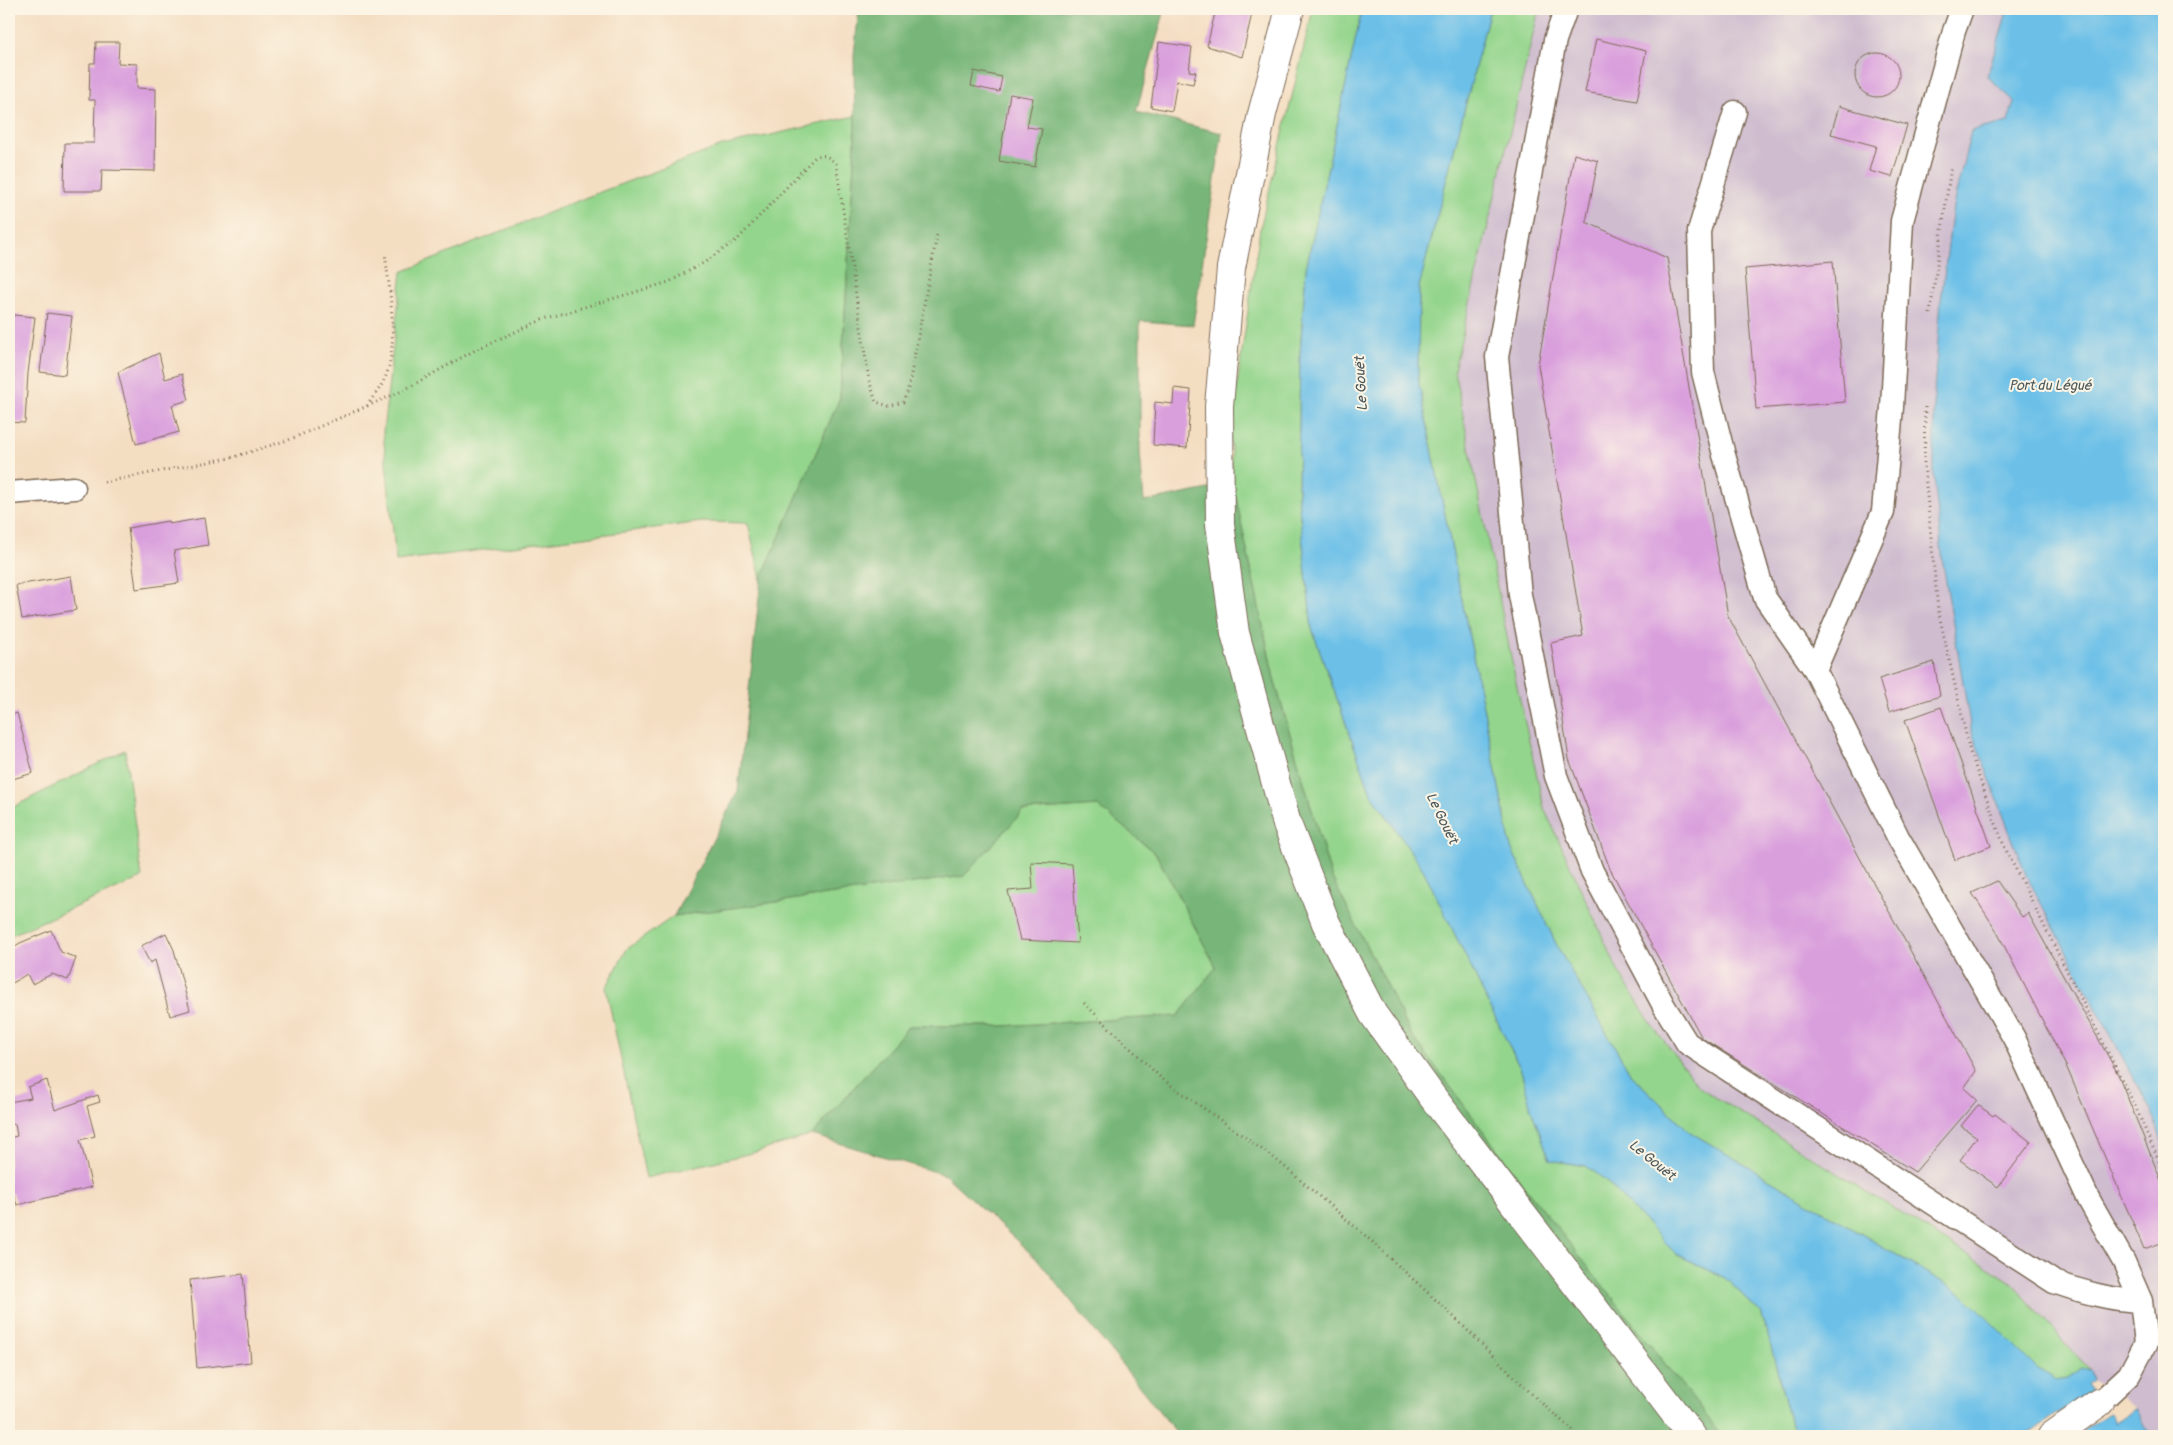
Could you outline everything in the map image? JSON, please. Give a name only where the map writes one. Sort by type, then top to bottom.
[{"type":"street","points":[[1290,9],[1262,114],[1231,268],[1219,406],[1220,524],[1235,633],[1287,824],[1326,923],[1373,1014],[1431,1095],[1692,1436]]},
{"type":"street","points":[[2052,1436],[2100,1402]]},
{"type":"lane","points":[[1566,9],[1555,40],[1498,357],[1520,595],[1556,776],[1592,871],[1664,1006],[1687,1043],[2054,1282],[2095,1296],[2121,1301],[2140,1301]]},
{"type":"lane","points":[[1815,670],[1883,512],[1892,407],[1902,221],[1954,31],[1962,9]]},
{"type":"lane","points":[[1735,112],[1699,231],[1703,372],[1724,455],[1765,598],[1815,670],[1898,837],[2014,1038],[2089,1200],[2124,1262],[2140,1301],[2146,1343],[2129,1375],[2100,1402]]},
{"type":"lane","points":[[9,493],[74,488]]},
{"type":"path","points":[[74,488],[234,457],[291,439],[402,391],[476,349],[544,319],[668,282],[705,262],[738,239],[814,157],[821,155],[828,157],[836,164],[869,380],[876,402],[889,406],[903,402],[908,390],[937,234]]},
{"type":"path","points":[[1930,316],[1952,163]]},
{"type":"path","points":[[366,406],[385,380],[391,355],[392,307],[385,253]]},
{"type":"path","points":[[1926,404],[1924,464],[1938,610],[1970,752],[2004,846],[2135,1106],[2164,1173]]},
{"type":"path","points":[[1084,1003],[1162,1078],[1273,1157],[1367,1237],[1450,1313],[1537,1399],[1579,1436]]},
{"type":"shaded area","points":[[1539,9],[2008,9],[1987,76],[2014,101],[2008,122],[1941,300],[1934,393],[1934,477],[1943,564],[1971,730],[2026,875],[2155,1119],[2164,1150],[2164,1436],[2156,1436],[2145,1427],[2135,1408],[2093,1380],[2090,1370],[2010,1281],[1699,1087],[1652,1025],[1618,971],[1544,808],[1516,682],[1454,370]]},
{"type":"green space","points":[[859,9],[1165,9],[1136,112],[1222,133],[1193,325],[1140,321],[1140,452],[1144,502],[1233,484],[1274,679],[1331,876],[1411,1034],[1531,1195],[1722,1436],[1179,1436],[1039,1261],[945,1175],[812,1135],[909,1026],[1002,1026],[1178,1016],[1216,967],[1156,854],[1098,806],[1023,811],[964,876],[674,916],[738,791],[761,579],[840,398],[855,144],[854,55]]},
{"type":"green space","points":[[1313,9],[1362,9],[1306,269],[1300,354],[1298,497],[1312,629],[1371,793],[1424,871],[1521,1070],[1531,1109],[1550,1160],[1586,1166],[1604,1179],[1676,1254],[1725,1278],[1760,1312],[1770,1342],[1791,1425],[1797,1436],[1722,1436],[1531,1195],[1411,1034],[1331,876],[1274,678],[1233,484],[1230,433],[1260,229]]},
{"type":"green space","points":[[1490,9],[1539,9],[1454,370],[1516,682],[1544,808],[1618,971],[1652,1025],[1699,1087],[2010,1281],[2090,1370],[2081,1368],[2068,1378],[2055,1380],[2037,1368],[1964,1295],[1690,1132],[1631,1075],[1559,950],[1511,848],[1418,378],[1419,287]]},
{"type":"green space","points":[[855,116],[840,398],[761,579],[748,523],[702,522],[396,561],[383,432],[402,272],[587,197],[722,146]]},
{"type":"green space","points":[[125,750],[142,878],[9,936],[9,809]]},
{"type":"green space","points":[[1098,806],[1156,854],[1216,967],[1178,1016],[1002,1026],[909,1026],[812,1135],[756,1152],[646,1178],[606,988],[627,949],[674,916],[964,876],[1023,811]]},
{"type":"water","name":"Le Gouët","points":[[1362,9],[1490,9],[1419,287],[1418,378],[1511,848],[1559,950],[1631,1075],[1690,1132],[1964,1295],[2037,1368],[2055,1380],[2068,1378],[2081,1368],[2090,1370],[2093,1380],[2087,1384],[2091,1390],[2026,1436],[1797,1436],[1791,1425],[1770,1342],[1760,1312],[1725,1278],[1676,1254],[1604,1179],[1586,1166],[1550,1160],[1531,1109],[1521,1070],[1424,871],[1371,793],[1312,629],[1298,497],[1300,354],[1306,269]]},
{"type":"water","name":"Port du Légué","points":[[2008,9],[2164,9],[2164,1150],[2155,1119],[2026,875],[1971,730],[1943,564],[1934,477],[1934,393],[1941,300],[1953,206],[1971,131],[2008,122],[2014,101],[1987,76]]},
{"type":"water","points":[[2135,1408],[2145,1427],[2156,1436],[2075,1436],[2108,1413],[2115,1423]]},
{"type":"building","points":[[1216,9],[1253,9],[1242,57],[1207,46]]},
{"type":"building","points":[[1596,39],[1646,51],[1637,101],[1585,92]]},
{"type":"building","points":[[96,42],[119,42],[118,63],[137,64],[137,88],[156,89],[155,171],[102,170],[101,191],[64,191],[65,143],[94,143],[95,100],[89,100],[90,63],[95,63]]},
{"type":"building","points":[[1159,42],[1192,47],[1189,71],[1196,72],[1193,84],[1177,81],[1172,111],[1151,107]]},
{"type":"building","points":[[1881,53],[1893,59],[1898,66],[1898,84],[1893,91],[1886,96],[1873,97],[1865,94],[1858,87],[1855,71],[1858,63],[1865,56]]},
{"type":"building","points":[[974,71],[1002,77],[999,92],[971,86]]},
{"type":"building","points":[[1010,94],[1033,98],[1027,127],[1042,129],[1035,167],[999,161]]},
{"type":"building","points":[[1839,106],[1907,125],[1892,177],[1869,171],[1876,146],[1831,134]]},
{"type":"building","points":[[1574,154],[1598,161],[1586,222],[1667,258],[1728,616],[1976,1071],[1964,1088],[1977,1100],[1915,1172],[1702,1038],[1610,869],[1569,759],[1551,643],[1583,636],[1538,365]]},
{"type":"building","points":[[1833,261],[1845,402],[1756,409],[1745,269]]},
{"type":"building","points":[[47,313],[72,316],[65,375],[40,372]]},
{"type":"building","points":[[14,315],[35,317],[28,373],[25,423],[9,422],[9,323]]},
{"type":"building","points":[[159,353],[165,379],[182,374],[189,400],[172,405],[179,432],[136,444],[118,372]]},
{"type":"building","points":[[1174,388],[1191,390],[1187,448],[1153,445],[1155,402],[1173,404]]},
{"type":"building","points":[[204,518],[208,545],[174,551],[179,583],[136,589],[128,528],[168,521],[169,524]]},
{"type":"building","points":[[71,576],[76,610],[22,619],[16,585]]},
{"type":"building","points":[[1934,662],[1940,696],[1889,712],[1879,679]]},
{"type":"building","points":[[1941,707],[1991,846],[1955,860],[1905,720]]},
{"type":"building","points":[[17,713],[33,773],[9,780],[9,716]]},
{"type":"building","points":[[1031,862],[1072,864],[1078,943],[1020,940],[1008,891],[1033,889]]},
{"type":"building","points":[[1997,881],[2022,917],[2028,913],[2118,1074],[2164,1188],[2164,1242],[2144,1249],[2067,1068],[1995,928],[1972,893]]},
{"type":"building","points":[[51,930],[61,952],[76,958],[68,980],[52,974],[32,984],[27,974],[9,985],[9,950],[20,943]]},
{"type":"building","points":[[166,933],[174,950],[190,1010],[170,1016],[155,960],[150,963],[141,946]]},
{"type":"building","points":[[47,1080],[55,1110],[98,1095],[100,1102],[87,1106],[95,1136],[80,1140],[92,1187],[17,1205],[13,1193],[9,1194],[9,1138],[17,1136],[15,1124],[9,1125],[9,1102],[31,1098],[28,1087]]},
{"type":"building","points":[[1978,1105],[1993,1116],[1995,1114],[2031,1142],[1998,1187],[1960,1160],[1977,1137],[1961,1126]]},
{"type":"building","points":[[243,1274],[251,1362],[197,1368],[190,1280]]}]
